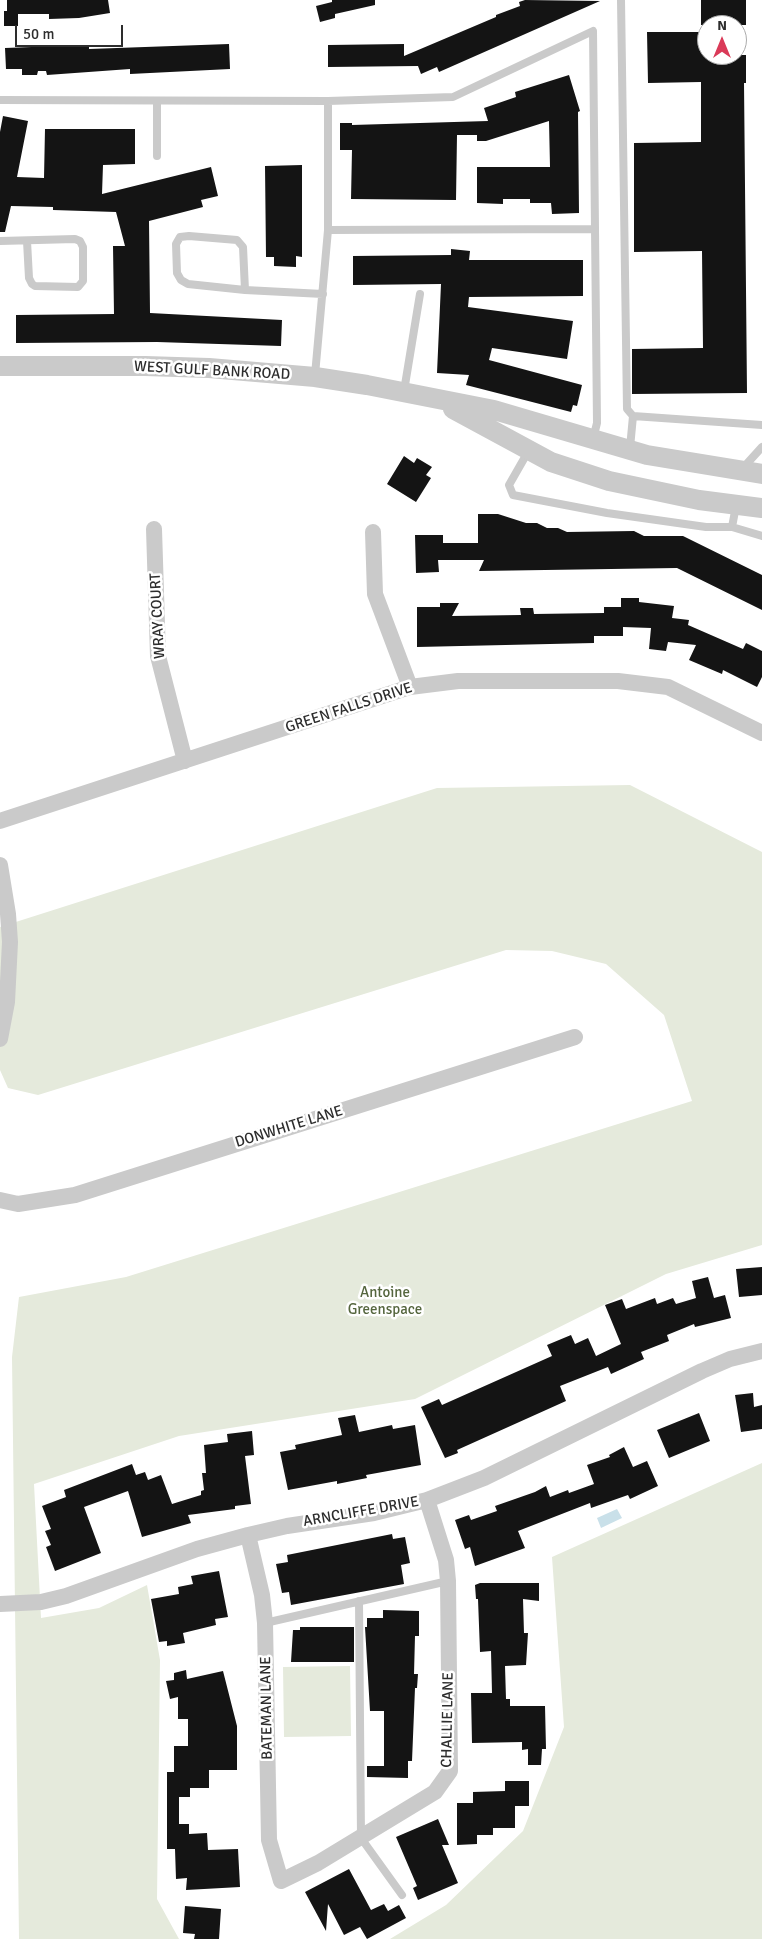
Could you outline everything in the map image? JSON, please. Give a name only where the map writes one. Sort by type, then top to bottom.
[{"type":"street","name":"WEST GULF BANK ROAD","points":[[0,366],[154,366],[315,377],[494,410],[648,455],[740,472],[762,474]]},
{"type":"street","name":"WEST GULF BANK ROAD","points":[[413,395],[451,408],[550,462],[609,481],[699,500],[762,508]]},
{"type":"street","points":[[736,504],[740,472]]},
{"type":"street","name":"WRAY COURT","points":[[154,529],[158,656],[185,761]]},
{"type":"street","points":[[373,532],[375,594],[410,687]]},
{"type":"street","name":"GREEN FALLS DRIVE","points":[[0,821],[410,687],[458,681],[618,680],[668,687],[762,733]]},
{"type":"street","points":[[0,865],[7,906],[10,942],[7,1002],[0,1039]]},
{"type":"street","name":"DONWHITE LANE","points":[[0,1200],[18,1204],[74,1195],[575,1037]]},
{"type":"street","name":"ARNCLIFFE DRIVE","points":[[0,1604],[42,1602],[66,1596],[197,1549],[248,1535],[287,1526],[374,1513],[427,1500],[484,1478],[702,1371],[730,1359],[762,1351]]},
{"type":"street","name":"CHALLIE LANE","points":[[281,1881],[318,1863],[435,1792],[450,1771],[448,1581],[446,1560],[427,1500]]},
{"type":"street","name":"BATEMAN LANE","points":[[248,1535],[262,1596],[265,1623],[269,1840],[281,1881]]},
{"type":"lane","points":[[621,0],[627,409],[633,416],[762,425]]},
{"type":"lane","points":[[0,100],[328,101],[453,97],[593,31],[597,423],[593,439]]},
{"type":"lane","points":[[157,156],[158,101]]},
{"type":"lane","points":[[315,377],[324,294],[328,230],[328,101]]},
{"type":"lane","points":[[328,230],[595,229]]},
{"type":"lane","points":[[245,290],[243,247],[237,240],[180,237],[176,244],[177,273],[181,280],[188,284],[245,290],[324,294]]},
{"type":"lane","points":[[0,241],[74,239],[80,241],[83,247],[83,282],[78,287],[35,286],[32,284],[29,278],[27,241]]},
{"type":"lane","points":[[413,395],[420,294]]},
{"type":"lane","points":[[630,450],[633,416]]},
{"type":"lane","points":[[740,472],[762,447]]},
{"type":"lane","points":[[529,450],[509,485],[513,495],[615,514],[706,527],[732,527],[762,536]]},
{"type":"lane","points":[[732,527],[736,504]]},
{"type":"lane","points":[[265,1623],[448,1581]]},
{"type":"lane","points":[[359,1601],[361,1838],[402,1895]]},
{"type":"green space","name":"Antoine Greenspace","points":[[630,785],[762,852],[762,1245],[666,1274],[415,1399],[179,1436],[34,1484],[41,1618],[99,1608],[147,1585],[160,1660],[157,1899],[179,1939],[19,1939],[12,1357],[19,1297],[126,1277],[692,1101],[664,1015],[606,964],[552,951],[506,950],[38,1095],[8,1088],[0,1070],[0,927],[437,788]]},
{"type":"green space","points":[[762,1463],[762,1939],[390,1939],[446,1905],[523,1831],[564,1727],[552,1557]]},
{"type":"green space","points":[[350,1666],[351,1736],[284,1737],[283,1667]]},
{"type":"water","points":[[617,1509],[622,1518],[601,1528],[597,1518]]},
{"type":"building","points":[[7,0],[108,0],[110,13],[79,18],[49,19],[49,14],[18,14],[18,26],[4,26],[4,11],[7,11]]},
{"type":"building","points":[[332,0],[375,0],[375,5],[335,14],[335,18],[320,22],[316,6],[332,2]]},
{"type":"building","points":[[525,0],[600,1],[439,72],[437,67],[421,74],[418,66],[328,67],[328,45],[404,44],[404,56],[520,6],[519,2]]},
{"type":"building","points":[[701,0],[746,0],[746,15],[701,15]]},
{"type":"building","points":[[647,32],[697,32],[697,65],[746,65],[746,83],[744,83],[747,393],[632,394],[632,349],[703,348],[702,251],[634,252],[634,143],[701,142],[701,82],[648,83]]},
{"type":"building","points":[[229,44],[230,69],[130,74],[130,69],[47,75],[46,71],[38,71],[37,75],[22,75],[22,69],[6,69],[5,48],[58,46],[89,47],[89,49]]},
{"type":"building","points":[[569,75],[580,111],[578,112],[579,213],[552,214],[551,203],[530,203],[530,199],[503,199],[503,204],[477,203],[477,167],[550,167],[549,121],[486,141],[477,141],[477,135],[457,135],[456,200],[351,199],[352,150],[340,150],[340,123],[352,123],[352,125],[488,121],[484,108],[516,97],[515,92]]},
{"type":"building","points":[[3,116],[28,121],[17,177],[44,178],[45,129],[135,129],[135,164],[103,165],[102,194],[211,167],[218,196],[201,200],[203,207],[149,221],[150,313],[282,320],[281,346],[157,342],[16,343],[16,315],[114,314],[113,246],[125,246],[116,212],[53,210],[53,207],[11,206],[5,232],[0,232],[0,132]]},
{"type":"building","points":[[302,165],[302,257],[296,256],[296,267],[274,266],[274,257],[266,257],[265,166]]},
{"type":"building","points":[[451,249],[470,251],[469,260],[583,260],[583,296],[469,297],[468,307],[573,321],[567,359],[492,348],[489,360],[582,385],[577,406],[573,405],[571,412],[466,385],[469,375],[437,373],[441,284],[353,285],[353,256],[451,255]]},
{"type":"building","points":[[404,456],[414,463],[417,458],[432,467],[426,475],[431,478],[416,502],[387,484]]},
{"type":"building","points":[[478,514],[498,514],[526,523],[537,523],[547,528],[558,528],[567,532],[634,531],[644,536],[683,536],[762,575],[762,610],[677,568],[479,571],[484,560],[438,560],[439,572],[416,573],[415,535],[443,535],[443,543],[478,543]]},
{"type":"building","points":[[621,598],[639,598],[639,602],[674,606],[672,618],[689,620],[688,625],[743,649],[746,643],[762,651],[762,677],[757,687],[723,670],[722,674],[689,660],[696,645],[668,642],[666,651],[649,649],[651,628],[623,627],[623,636],[594,636],[594,643],[417,647],[417,607],[440,607],[440,603],[459,603],[452,616],[521,615],[520,608],[533,608],[534,614],[604,613],[604,607],[621,607]]},
{"type":"building","points":[[762,1267],[762,1295],[739,1297],[736,1269]]},
{"type":"building","points":[[708,1277],[714,1298],[725,1295],[731,1318],[695,1327],[694,1324],[667,1335],[669,1341],[641,1352],[644,1359],[611,1374],[608,1367],[560,1386],[566,1401],[457,1450],[458,1453],[445,1458],[421,1407],[439,1399],[442,1405],[552,1356],[547,1345],[571,1335],[575,1344],[588,1338],[596,1356],[621,1344],[605,1305],[622,1299],[626,1309],[655,1298],[657,1304],[673,1298],[676,1304],[696,1298],[692,1281]]},
{"type":"building","points":[[753,1393],[754,1407],[762,1405],[762,1429],[741,1432],[735,1395]]},
{"type":"building","points":[[699,1413],[710,1441],[669,1458],[657,1430]]},
{"type":"building","points":[[355,1415],[359,1432],[392,1425],[393,1429],[415,1425],[421,1465],[366,1475],[367,1478],[337,1484],[337,1481],[288,1490],[280,1452],[296,1449],[295,1445],[342,1435],[338,1418]]},
{"type":"building","points":[[252,1431],[254,1455],[245,1456],[251,1504],[235,1506],[235,1509],[188,1515],[191,1523],[142,1537],[128,1491],[84,1507],[101,1553],[55,1571],[46,1547],[51,1545],[45,1531],[51,1529],[42,1506],[66,1497],[64,1490],[132,1464],[136,1475],[145,1472],[148,1480],[161,1475],[172,1504],[201,1495],[201,1491],[204,1490],[202,1473],[206,1473],[204,1445],[228,1442],[227,1434]]},
{"type":"building","points":[[624,1447],[633,1467],[647,1461],[658,1486],[630,1499],[628,1495],[591,1508],[590,1503],[518,1531],[525,1548],[475,1566],[470,1547],[465,1549],[455,1520],[469,1515],[471,1520],[497,1511],[495,1506],[535,1492],[546,1486],[550,1497],[568,1490],[569,1493],[594,1484],[587,1465],[610,1457],[609,1455]]},
{"type":"building","points":[[392,1534],[393,1539],[405,1537],[410,1563],[401,1565],[404,1584],[291,1605],[289,1592],[282,1593],[276,1564],[288,1562],[287,1555]]},
{"type":"building","points":[[219,1571],[228,1617],[215,1619],[216,1625],[183,1633],[185,1643],[167,1646],[167,1641],[159,1642],[151,1599],[179,1594],[178,1587],[193,1584],[191,1576]]},
{"type":"building","points":[[480,1583],[539,1583],[539,1601],[523,1599],[524,1633],[528,1633],[526,1665],[505,1666],[506,1699],[510,1699],[510,1706],[545,1706],[546,1749],[542,1749],[541,1765],[528,1765],[528,1749],[522,1750],[522,1742],[472,1743],[471,1693],[492,1693],[491,1651],[480,1652],[478,1599],[476,1599],[475,1585]]},
{"type":"building","points":[[383,1610],[419,1611],[419,1636],[415,1636],[414,1674],[418,1674],[417,1688],[415,1688],[412,1761],[408,1761],[408,1778],[367,1777],[367,1766],[384,1766],[384,1711],[370,1711],[365,1627],[367,1627],[367,1618],[383,1618]]},
{"type":"building","points":[[300,1627],[354,1627],[354,1662],[291,1662],[293,1630],[300,1630]]},
{"type":"building","points":[[186,1670],[187,1679],[223,1671],[237,1726],[237,1770],[209,1770],[209,1788],[190,1788],[190,1797],[179,1797],[179,1824],[189,1824],[189,1834],[207,1833],[208,1850],[238,1849],[240,1887],[186,1890],[187,1878],[176,1879],[175,1849],[167,1849],[167,1772],[174,1772],[174,1746],[188,1746],[188,1719],[178,1719],[178,1697],[170,1699],[166,1681],[174,1680],[174,1673]]},
{"type":"building","points":[[505,1781],[529,1781],[529,1806],[515,1806],[515,1828],[493,1828],[493,1835],[477,1835],[477,1844],[457,1845],[457,1803],[473,1803],[473,1792],[505,1791]]},
{"type":"building","points":[[438,1819],[449,1845],[442,1845],[458,1883],[418,1900],[413,1888],[417,1886],[396,1837]]},
{"type":"building","points":[[349,1869],[371,1910],[384,1904],[388,1911],[399,1905],[406,1918],[367,1939],[360,1927],[344,1935],[328,1904],[326,1931],[305,1892]]},
{"type":"building","points":[[185,1906],[221,1909],[219,1939],[194,1939],[195,1934],[183,1933]]}]
